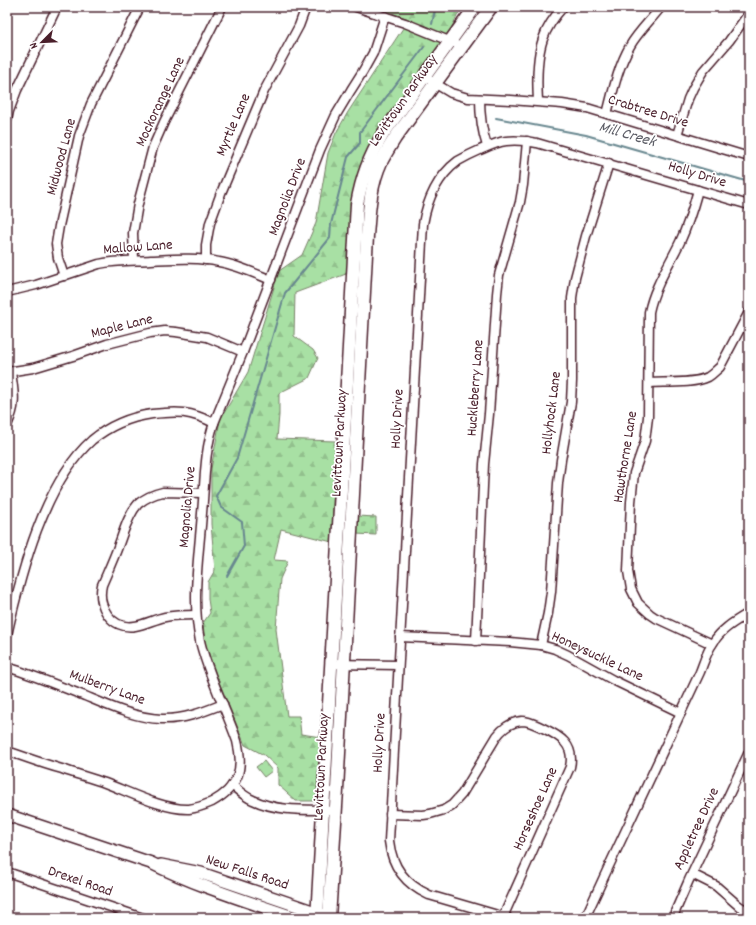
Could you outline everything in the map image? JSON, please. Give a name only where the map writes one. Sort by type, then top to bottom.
[{"type":"main road","name":"Levittown Parkway","points":[[325,917],[323,810],[357,204],[365,170],[376,147],[388,127],[475,7]]},
{"type":"main road","name":"Levittown Parkway","points":[[325,917],[336,810],[367,236],[371,194],[375,178],[386,152],[491,7]]},
{"type":"main road","name":"New Falls Road","points":[[7,815],[151,863],[200,885],[296,918]]},
{"type":"main road","name":"New Falls Road","points":[[151,863],[201,873],[325,917]]},
{"type":"street","points":[[7,120],[17,90],[57,7]]},
{"type":"street","name":"Midwood Lane","points":[[64,276],[58,258],[56,244],[79,136],[91,104],[140,7]]},
{"type":"street","name":"Mockorange Lane","points":[[134,260],[133,233],[138,204],[153,147],[222,7]]},
{"type":"street","name":"Myrtle Lane","points":[[206,260],[206,245],[210,223],[221,193],[264,91],[299,26],[306,7]]},
{"type":"street","points":[[356,7],[406,23],[463,46]]},
{"type":"street","points":[[538,102],[538,71],[543,39],[549,25],[563,7]]},
{"type":"street","points":[[607,114],[623,58],[636,37],[661,7]]},
{"type":"street","points":[[677,135],[688,99],[703,71],[729,41],[749,13]]},
{"type":"street","name":"Magnolia Drive","points":[[7,751],[104,783],[142,798],[181,808],[195,808],[208,804],[225,794],[237,777],[240,769],[240,754],[237,741],[206,660],[200,640],[196,615],[196,579],[207,449],[214,423],[329,131],[336,114],[373,53],[385,16]]},
{"type":"street","name":"Crabtree Drive","points":[[424,78],[459,96],[480,99],[538,102],[587,108],[677,135],[748,154]]},
{"type":"street","points":[[480,99],[482,126],[487,146]]},
{"type":"street","name":"Holly Drive","points":[[505,917],[429,894],[413,886],[399,871],[393,861],[389,841],[422,224],[426,207],[439,182],[459,161],[487,146],[505,141],[537,143],[749,205]]},
{"type":"street","name":"Huckleberry Lane","points":[[476,641],[484,464],[497,294],[499,275],[520,202],[523,185],[526,142]]},
{"type":"street","name":"Hollyhock Lane","points":[[541,645],[551,592],[559,475],[571,402],[572,298],[575,278],[586,236],[609,163]]},
{"type":"street","name":"Hawthorne Lane","points":[[698,190],[692,212],[681,240],[661,278],[649,312],[648,418],[645,440],[634,473],[628,567],[631,589],[638,603],[656,618],[712,644]]},
{"type":"street","name":"Mallow Lane","points":[[7,292],[36,285],[99,264],[134,260],[206,260],[234,266],[271,280]]},
{"type":"street","points":[[648,383],[693,381],[708,377],[720,366],[749,312]]},
{"type":"street","name":"Maple Lane","points":[[9,372],[33,368],[107,344],[150,333],[165,331],[207,337],[243,352]]},
{"type":"street","points":[[7,425],[13,409],[14,401],[9,372]]},
{"type":"street","points":[[7,635],[30,550],[45,510],[67,470],[83,448],[101,433],[114,426],[146,415],[182,412],[204,417],[214,423]]},
{"type":"street","points":[[196,615],[165,617],[134,626],[122,625],[115,622],[106,613],[101,592],[102,585],[124,529],[139,503],[146,498],[163,492],[203,493]]},
{"type":"street","points":[[585,918],[712,644],[720,633],[749,613]]},
{"type":"street","name":"Honeysuckle Lane","points":[[400,637],[541,645],[568,655],[613,680],[680,713]]},
{"type":"street","points":[[332,664],[398,665]]},
{"type":"street","name":"Mulberry Lane","points":[[7,667],[118,709],[151,718],[172,719],[191,716],[223,704]]},
{"type":"street","name":"Horseshoe Lane","points":[[390,814],[430,814],[444,810],[452,805],[462,794],[496,736],[506,726],[521,721],[528,722],[558,735],[566,744],[571,753],[572,761],[505,917]]},
{"type":"street","name":"Appletree Drive","points":[[674,918],[675,912],[692,874],[749,752]]},
{"type":"street","points":[[232,785],[245,796],[268,806],[293,810],[336,810]]},
{"type":"street","name":"Drexel Road","points":[[7,872],[143,918]]},
{"type":"street","points":[[692,874],[716,886],[749,912]]},
{"type":"green space","points":[[374,7],[459,7],[459,12],[448,35],[356,184],[350,253],[346,274],[295,293],[294,336],[313,350],[318,358],[309,378],[279,393],[277,439],[335,441],[332,542],[281,529],[274,560],[288,561],[280,579],[276,629],[287,716],[299,716],[301,734],[321,737],[319,801],[296,801],[278,785],[278,768],[264,755],[245,745],[217,677],[205,643],[203,623],[210,613],[208,582],[215,570],[211,524],[211,469],[220,420],[248,372],[279,271],[302,255],[316,223],[328,153],[336,133],[348,112],[409,19]]},
{"type":"green space","points":[[357,516],[376,517],[376,535],[356,534]]},
{"type":"green space","points":[[264,761],[272,771],[264,777],[256,767]]},
{"type":"waterway","points":[[432,24],[435,10],[433,7]]},
{"type":"waterway","points":[[227,576],[244,546],[242,522],[221,507],[216,496],[237,458],[285,293],[330,238],[331,224],[348,157],[360,143],[360,132],[424,47]]},
{"type":"waterway","name":"Mill Creek","points":[[496,118],[586,135],[749,182]]}]
